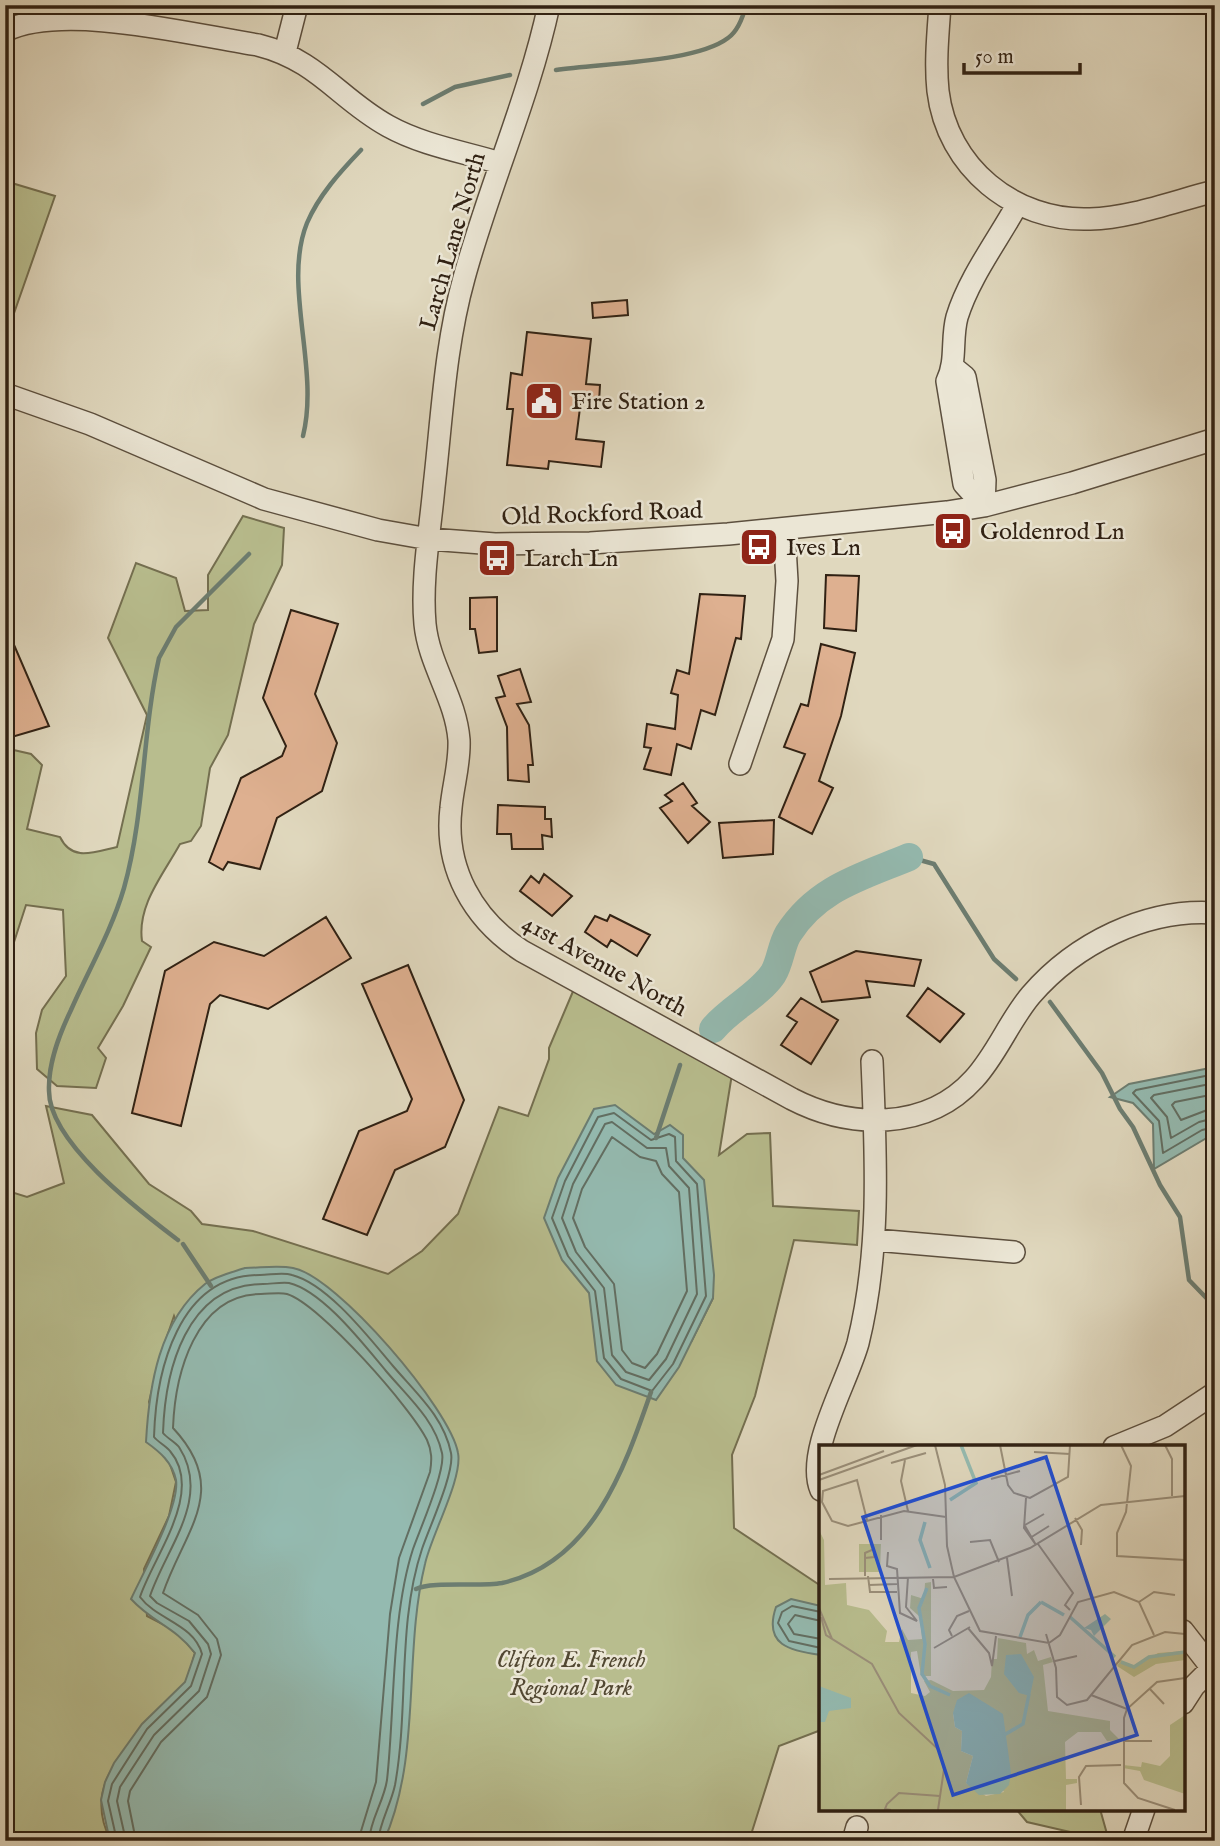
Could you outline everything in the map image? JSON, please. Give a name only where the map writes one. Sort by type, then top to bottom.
[{"type":"street","points":[[285,52],[297,5]]},
{"type":"street","name":"Larch Lane North","points":[[429,539],[450,340],[464,277],[550,5]]},
{"type":"street","points":[[940,5],[938,92],[953,142],[974,171],[1017,205],[1040,215],[1093,219],[1215,191]]},
{"type":"street","points":[[12,20],[106,22],[285,52],[331,81],[389,127],[500,163]]},
{"type":"street","points":[[984,506],[964,484],[947,381],[954,368],[952,343],[958,316],[969,289],[1017,205]]},
{"type":"street","name":"Old Rockford Road","points":[[5,394],[90,424],[264,499],[378,530],[429,539],[538,545],[877,521],[984,506],[1072,483],[1215,439]]},
{"type":"street","points":[[740,764],[783,639],[788,580],[783,529]]},
{"type":"street","name":"41st Avenue North","points":[[429,539],[425,625],[432,654],[454,707],[459,741],[458,776],[451,807],[453,862],[478,914],[498,935],[522,951],[792,1099],[838,1117],[875,1123],[929,1109],[954,1096],[973,1080],[1031,996],[1064,964],[1096,942],[1125,927],[1165,916],[1215,913]]},
{"type":"street","points":[[822,1445],[858,1343],[874,1240],[875,1123],[872,1061]]},
{"type":"street","points":[[874,1240],[1014,1252]]},
{"type":"street","points":[[1119,1445],[1165,1426],[1215,1393]]},
{"type":"street","points":[[819,1454],[816,1462],[819,1479]]},
{"type":"street","points":[[1185,1633],[1213,1666],[1185,1701]]},
{"type":"street","points":[[1133,1841],[1143,1811]]},
{"type":"green space","points":[[5,181],[55,196],[5,339]]},
{"type":"green space","points":[[243,516],[284,528],[282,565],[254,624],[228,735],[210,768],[201,826],[191,841],[180,844],[147,903],[143,915],[142,941],[151,947],[123,1006],[98,1048],[106,1058],[96,1088],[57,1086],[37,1069],[36,1033],[42,1010],[66,976],[63,910],[26,905],[5,970],[5,748],[31,754],[42,765],[27,829],[60,837],[65,845],[77,852],[92,853],[117,847],[147,715],[108,638],[136,563],[176,578],[185,611],[208,610],[208,575]]},
{"type":"green space","name":"Clifton E. French Regional Park","points":[[574,989],[732,1074],[719,1155],[747,1134],[770,1133],[773,1206],[859,1211],[857,1245],[794,1240],[755,1396],[732,1455],[734,1528],[819,1585],[819,1731],[779,1746],[749,1841],[360,1841],[174,1316],[149,1402],[176,1482],[169,1516],[144,1569],[147,1616],[178,1632],[195,1653],[190,1672],[171,1701],[137,1737],[109,1773],[102,1794],[102,1816],[111,1841],[5,1841],[5,1190],[27,1197],[64,1183],[46,1106],[92,1115],[149,1184],[191,1211],[202,1224],[253,1231],[388,1274],[422,1251],[458,1214],[499,1107],[528,1116],[549,1059],[549,1048]],"holes":[[[708,1224],[713,1298],[691,1342]]]},
{"type":"green space","points":[[1018,1811],[1101,1811],[1109,1841],[1027,1822]]},
{"type":"water","points":[[1215,1067],[1215,1133],[1154,1169],[1153,1124],[1133,1103],[1110,1097],[1129,1084]]},
{"type":"water","points":[[615,1105],[654,1134],[670,1125],[683,1135],[683,1158],[704,1180],[714,1275],[713,1298],[679,1367],[656,1400],[616,1385],[597,1361],[589,1293],[562,1260],[544,1218],[558,1178],[594,1109]]},
{"type":"water","points":[[245,1268],[293,1268],[312,1276],[336,1294],[389,1347],[414,1378],[451,1433],[458,1453],[456,1477],[428,1552],[418,1598],[408,1739],[396,1808],[384,1841],[111,1841],[109,1837],[101,1800],[105,1782],[114,1763],[142,1724],[185,1682],[195,1653],[131,1599],[160,1540],[176,1492],[172,1468],[161,1454],[146,1442],[150,1399],[159,1356],[177,1316],[189,1299],[209,1281]]},
{"type":"water","points":[[791,1599],[819,1606],[819,1655],[790,1648],[776,1638],[773,1620],[776,1607]]},
{"type":"building","points":[[627,300],[628,315],[593,318],[592,303]]},
{"type":"building","name":"Fire Station 2","points":[[527,332],[591,339],[586,384],[600,385],[599,402],[581,400],[576,439],[604,442],[601,467],[549,461],[548,469],[507,465],[513,409],[507,409],[511,373],[522,375]]},
{"type":"building","points":[[826,575],[859,576],[856,631],[824,628]]},
{"type":"building","points":[[700,594],[745,596],[741,639],[736,638],[715,715],[701,710],[691,749],[677,744],[671,775],[644,769],[651,748],[644,747],[647,724],[675,729],[678,695],[671,693],[677,670],[689,674]]},
{"type":"building","points":[[497,597],[497,651],[479,653],[475,629],[470,629],[470,598]]},
{"type":"building","points":[[291,610],[338,624],[315,694],[337,743],[322,791],[277,818],[260,869],[228,862],[223,870],[209,862],[241,778],[282,756],[286,746],[263,698]]},
{"type":"building","points":[[5,624],[49,726],[5,739]]},
{"type":"building","points":[[821,644],[855,653],[841,716],[819,781],[833,788],[812,834],[779,817],[805,754],[784,747],[801,704],[808,706]]},
{"type":"building","points":[[520,669],[531,702],[517,704],[529,725],[533,765],[528,765],[529,782],[508,780],[507,727],[496,698],[505,696],[498,676]]},
{"type":"building","points":[[683,783],[697,803],[692,806],[710,822],[688,843],[660,808],[672,801],[665,795]]},
{"type":"building","points":[[498,805],[545,807],[545,819],[551,819],[552,837],[542,835],[543,849],[512,849],[511,834],[497,834]]},
{"type":"building","points":[[774,820],[773,854],[723,858],[719,823]]},
{"type":"building","points":[[544,874],[572,896],[552,916],[520,891],[531,876],[539,883]]},
{"type":"building","points":[[610,915],[650,935],[637,956],[611,940],[607,947],[585,932],[595,916],[607,921]]},
{"type":"building","points":[[326,917],[351,958],[268,1009],[220,995],[210,1004],[181,1126],[132,1113],[165,971],[214,942],[264,956]]},
{"type":"building","points":[[856,951],[921,960],[914,986],[866,981],[870,997],[822,1002],[810,972]]},
{"type":"building","points":[[408,965],[464,1100],[445,1147],[395,1170],[367,1235],[323,1219],[359,1131],[407,1111],[412,1099],[362,984]]},
{"type":"building","points":[[928,988],[964,1014],[940,1042],[907,1016]]},
{"type":"building","points":[[801,998],[838,1020],[811,1064],[781,1045],[797,1022],[787,1016]]},
{"type":"waterway","points":[[556,70],[646,61],[693,53],[713,46],[735,32],[746,5]]},
{"type":"waterway","points":[[423,104],[455,87],[510,75]]},
{"type":"waterway","points":[[303,436],[307,383],[299,300],[300,247],[307,223],[324,193],[361,150]]},
{"type":"waterway","points":[[178,1240],[120,1194],[80,1153],[64,1132],[53,1111],[49,1081],[52,1060],[62,1029],[106,935],[124,888],[136,831],[149,715],[159,658],[176,627],[249,554]]},
{"type":"waterway","points":[[909,857],[934,864],[994,959],[1016,979]]},
{"type":"waterway","points":[[713,1029],[767,982],[775,970],[788,934],[812,905],[857,878],[909,857]]},
{"type":"waterway","points":[[1050,1002],[1102,1073],[1120,1109],[1133,1127],[1160,1185],[1180,1217],[1189,1280],[1215,1307]]},
{"type":"waterway","points":[[656,1138],[680,1065]]},
{"type":"waterway","points":[[183,1244],[211,1286]]},
{"type":"waterway","points":[[416,1589],[433,1585],[502,1583],[533,1572],[559,1556],[582,1534],[616,1481],[651,1392]]},
{"type":"place","name":"Fire Station 2","points":[[544,401]]},
{"type":"place","name":"Goldenrod Ln","points":[[953,531]]},
{"type":"place","name":"Ives Ln","points":[[759,547]]},
{"type":"place","name":"Larch Ln","points":[[497,558]]}]
